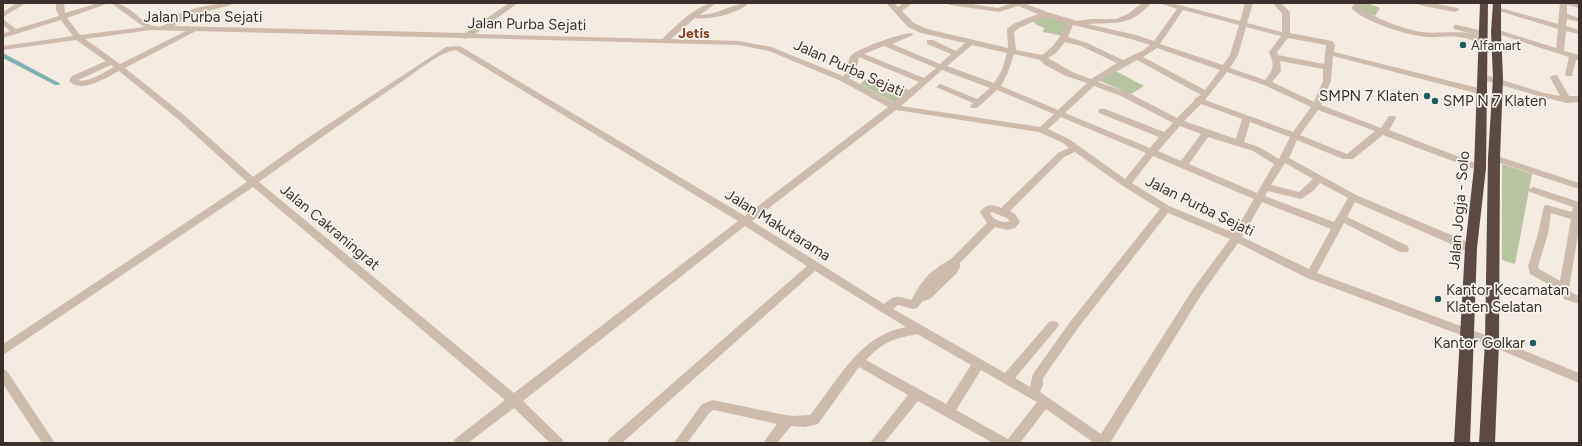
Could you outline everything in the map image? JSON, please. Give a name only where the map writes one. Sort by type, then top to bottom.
[{"type":"highway","name":"Jalan Jogja - Solo","points":[[1484,3],[1488,36],[1498,80],[1494,158],[1492,342],[1487,443]]},
{"type":"highway","name":"Jalan Jogja - Solo","points":[[1462,443],[1471,248],[1480,168],[1483,77],[1488,36],[1497,6]]},
{"type":"highway","points":[[1483,106],[1497,109]]},
{"type":"street","points":[[3,15],[22,3]]},
{"type":"street","points":[[60,3],[60,10],[63,17]]},
{"type":"street","points":[[3,36],[105,3]]},
{"type":"street","points":[[115,3],[151,28]]},
{"type":"street","points":[[168,28],[176,19],[185,14],[228,3]]},
{"type":"street","points":[[3,350],[253,182],[315,137],[446,49],[457,48],[466,36],[514,3]]},
{"type":"street","points":[[694,3],[705,8]]},
{"type":"street","points":[[664,41],[693,16],[712,3]]},
{"type":"street","points":[[693,16],[704,18],[711,17],[745,3]]},
{"type":"street","points":[[890,3],[911,26],[969,44],[1012,50],[1044,58],[1048,63],[1069,74],[1095,80],[1206,133],[1256,149],[1319,178],[1351,200],[1471,248]]},
{"type":"street","points":[[898,10],[909,3]]},
{"type":"street","points":[[950,3],[999,10],[1024,4],[1044,14],[1073,23],[1133,37],[1267,83],[1316,106],[1480,168]]},
{"type":"street","points":[[1073,23],[1090,20],[1117,21],[1133,14],[1147,3]]},
{"type":"street","points":[[1103,443],[1197,292],[1236,238],[1295,136],[1316,106],[1327,81],[1327,67],[1332,45],[1329,43],[1286,35],[1163,3]]},
{"type":"street","points":[[1126,184],[1165,136],[1198,100],[1206,94],[1234,55],[1249,3]]},
{"type":"street","points":[[1360,3],[1355,6],[1355,8],[1414,32],[1429,35],[1455,34],[1488,36]]},
{"type":"street","points":[[1422,3],[1455,10]]},
{"type":"street","points":[[1560,52],[1563,15],[1566,3],[1579,6]]},
{"type":"street","points":[[1267,83],[1277,71],[1277,63],[1273,52],[1286,35],[1286,12],[1278,5]]},
{"type":"street","points":[[1497,6],[1579,32]]},
{"type":"street","points":[[1042,130],[1095,80],[1137,57],[1155,45],[1181,8]]},
{"type":"street","points":[[940,87],[976,104],[996,87],[1005,71],[1012,50],[1010,31],[1012,28],[1044,14]]},
{"type":"street","points":[[1563,15],[1579,20]]},
{"type":"street","name":"Jalan Cakraningrat","points":[[63,17],[79,39],[115,64],[182,118],[253,182],[514,400],[558,443]]},
{"type":"street","points":[[3,21],[15,32]]},
{"type":"street","points":[[1044,58],[1050,54],[1064,39],[1073,23]]},
{"type":"street","points":[[1458,27],[1488,36],[1576,57],[1569,74]]},
{"type":"street","name":"Jalan Purba Sejati","points":[[3,48],[79,39],[151,28],[168,28],[739,43],[771,49],[844,79],[894,107],[1018,125],[1042,130],[1066,141],[1075,149],[1126,184],[1166,208],[1236,238],[1311,274],[1467,334],[1492,342],[1579,378]]},
{"type":"street","points":[[115,64],[195,29]]},
{"type":"street","points":[[844,79],[852,71],[853,59],[857,54],[865,49],[909,35]]},
{"type":"street","points":[[439,36],[446,49]]},
{"type":"street","points":[[1064,39],[1090,48],[1120,61],[1122,64]]},
{"type":"street","points":[[930,42],[957,54]]},
{"type":"street","points":[[884,43],[1152,151],[1259,197],[1384,238],[1404,249]]},
{"type":"street","points":[[459,443],[744,220],[894,107],[969,44]]},
{"type":"street","name":"Jalan Makutarama","points":[[457,48],[744,220],[885,310],[1033,393],[1103,443]]},
{"type":"street","points":[[1329,53],[1483,92]]},
{"type":"street","points":[[857,54],[924,81]]},
{"type":"street","points":[[1137,57],[1206,94]]},
{"type":"street","points":[[1274,57],[1327,67]]},
{"type":"street","points":[[1483,77],[1498,80],[1538,94],[1567,100],[1579,99]]},
{"type":"street","points":[[1554,77],[1567,100]]},
{"type":"street","points":[[1198,100],[1295,136],[1341,155],[1350,157],[1382,132],[1392,118]]},
{"type":"street","points":[[1102,111],[1165,136]]},
{"type":"street","points":[[1239,143],[1247,118]]},
{"type":"street","points":[[1183,164],[1206,133]]},
{"type":"street","points":[[1003,212],[1061,155],[1075,149]]},
{"type":"street","points":[[1494,158],[1576,185],[1577,217],[1564,288]]},
{"type":"street","points":[[1265,187],[1301,196],[1310,189],[1319,178]]},
{"type":"street","points":[[1533,190],[1576,204]]},
{"type":"street","points":[[1549,196],[1543,234],[1533,266],[1534,272],[1564,288],[1568,296],[1579,300]]},
{"type":"street","points":[[1311,274],[1351,200]]},
{"type":"street","points":[[993,208],[1003,212],[1011,216],[1014,220],[1013,225],[1004,227],[985,215],[985,212],[988,209],[993,208]]},
{"type":"street","points":[[1033,393],[1037,385],[1037,377],[1074,325],[1166,208]]},
{"type":"street","points":[[1547,208],[1577,217]]},
{"type":"street","points":[[885,310],[896,300],[913,305],[919,298],[926,296],[934,283],[952,271],[955,267],[954,262],[994,222]]},
{"type":"street","points":[[613,443],[815,265]]},
{"type":"street","points":[[1007,379],[1053,325]]},
{"type":"street","points":[[680,443],[706,408],[712,405],[788,420],[808,422],[814,420],[858,361],[881,341],[893,334],[918,329]]},
{"type":"street","points":[[858,361],[1004,443]]},
{"type":"street","points":[[948,411],[979,363]]},
{"type":"street","points":[[3,374],[49,443]]},
{"type":"street","points":[[876,443],[916,394]]},
{"type":"street","points":[[1012,443],[1045,401]]},
{"type":"street","points":[[775,441],[788,420]]},
{"type":"green space","points":[[1360,3],[1367,3],[1380,8],[1375,16],[1358,9]]},
{"type":"green space","points":[[1045,15],[1069,22],[1064,36],[1043,32],[1044,28],[1031,21]]},
{"type":"green space","points":[[1114,70],[1144,86],[1131,94],[1098,80]]},
{"type":"green space","points":[[866,79],[874,82],[885,80],[909,90],[894,103],[860,84]]},
{"type":"green space","points":[[1502,164],[1532,174],[1515,264],[1502,260]]},
{"type":"waterway","points":[[3,55],[57,84]]},
{"type":"place","name":"Alfamart","points":[[1463,45]]},
{"type":"place","name":"SMPN 7 Klaten","points":[[1427,96]]},
{"type":"place","name":"SMP N 7 Klaten","points":[[1435,101]]},
{"type":"place","name":"Kantor Kecamatan Klaten Selatan","points":[[1438,299]]},
{"type":"place","name":"Kantor Golkar","points":[[1533,343]]},
{"type":"district","name":"Jetis","points":[[694,33]]}]
